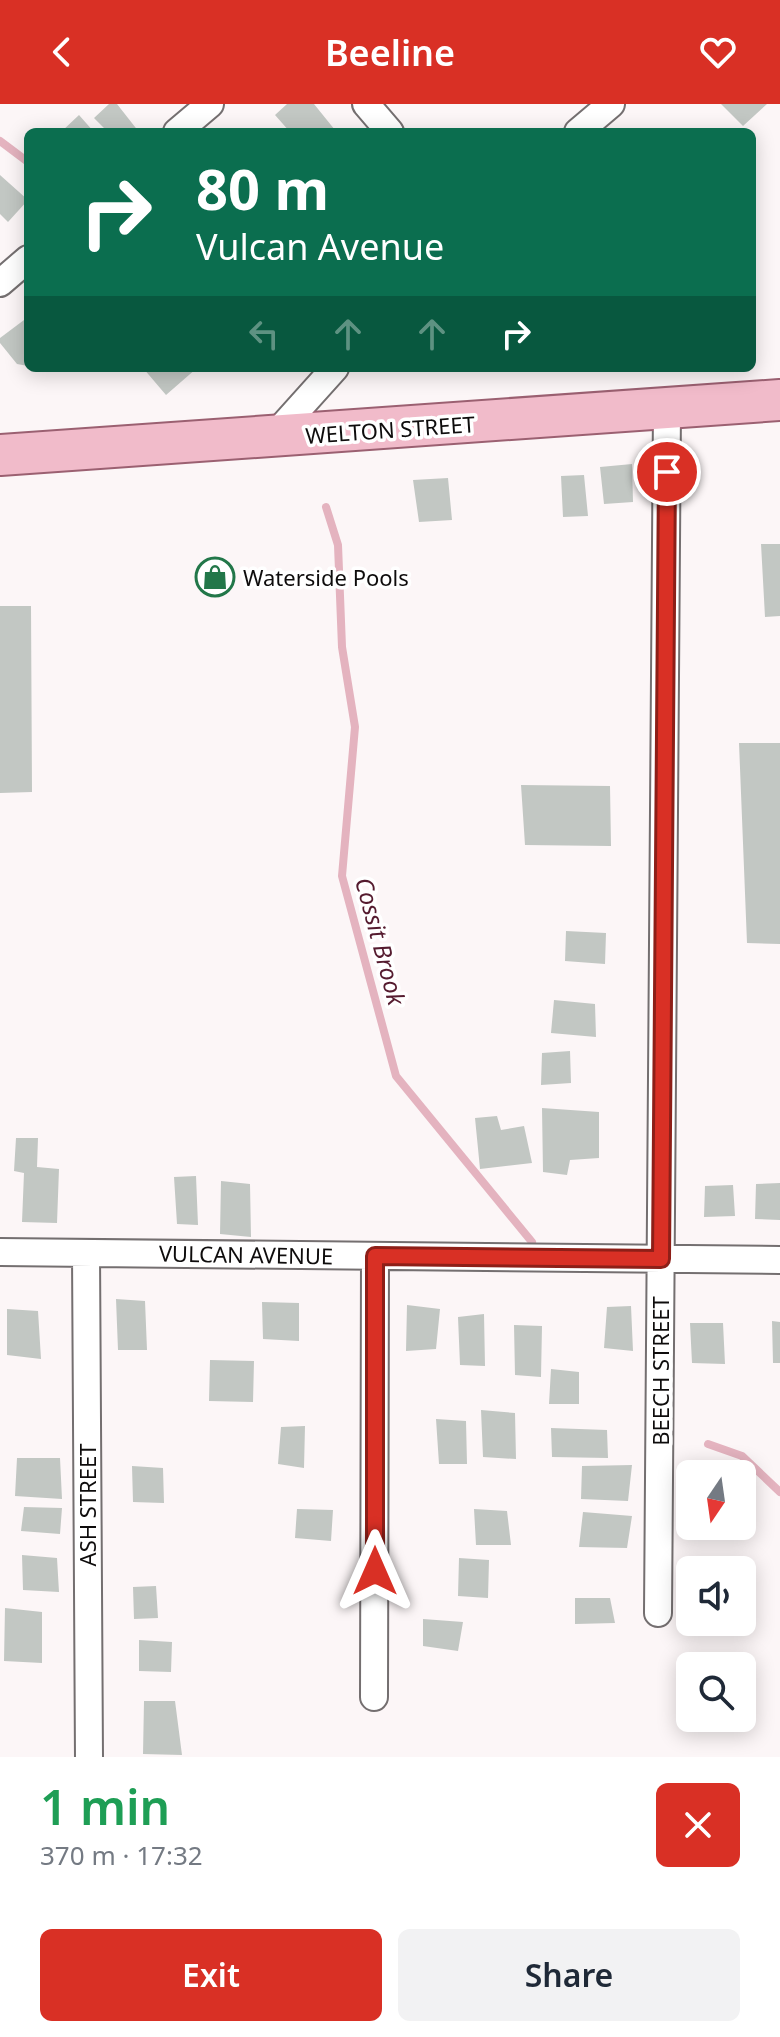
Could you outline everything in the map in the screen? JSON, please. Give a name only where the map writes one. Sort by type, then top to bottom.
[{"type":"main road","name":"WELTON STREET","points":[[0,455],[780,400]]},
{"type":"street","points":[[182,128],[210,104]]},
{"type":"street","points":[[366,104],[387,128]]},
{"type":"street","points":[[583,128],[611,104]]},
{"type":"street","points":[[0,283],[24,262]]},
{"type":"street","points":[[273,437],[331,372]]},
{"type":"street","name":"BEECH STREET","points":[[658,1613],[667,409]]},
{"type":"street","name":"VULCAN AVENUE","points":[[0,1252],[780,1260]]},
{"type":"street","name":"ASH STREET","points":[[86,1253],[89,1757]]},
{"type":"street","points":[[374,1697],[375,1256]]},
{"type":"building","points":[[109,104],[117,104],[136,128],[104,128],[94,118]]},
{"type":"building","points":[[287,104],[314,104],[333,128],[286,128],[275,115]]},
{"type":"building","points":[[721,104],[767,104],[743,126]]},
{"type":"building","points":[[79,115],[90,128],[65,128]]},
{"type":"building","points":[[0,175],[24,196],[24,204],[8,222],[0,214]]},
{"type":"building","points":[[24,320],[24,365],[17,364],[0,343],[0,338]]},
{"type":"building","points":[[146,372],[192,372],[166,395]]},
{"type":"building","points":[[632,464],[633,502],[604,504],[600,467]]},
{"type":"building","points":[[584,475],[588,516],[563,517],[561,476]]},
{"type":"building","points":[[448,478],[452,520],[419,522],[413,480]]},
{"type":"building","points":[[761,544],[780,544],[780,616],[765,617]]},
{"type":"building","points":[[0,606],[31,606],[32,792],[0,793]]},
{"type":"building","points":[[739,743],[780,743],[780,944],[747,943]]},
{"type":"building","points":[[521,785],[610,786],[611,846],[525,845]]},
{"type":"building","points":[[566,931],[606,933],[605,964],[565,961]]},
{"type":"building","points":[[554,1000],[595,1004],[596,1037],[551,1033]]},
{"type":"building","points":[[570,1051],[571,1083],[541,1085],[542,1053]]},
{"type":"building","points":[[542,1108],[599,1112],[599,1158],[570,1160],[567,1175],[543,1172]]},
{"type":"building","points":[[497,1116],[501,1130],[524,1126],[532,1163],[480,1169],[475,1118]]},
{"type":"building","points":[[16,1138],[38,1138],[37,1167],[59,1169],[57,1223],[22,1222],[24,1173],[14,1171]]},
{"type":"building","points":[[196,1176],[198,1225],[177,1224],[174,1177]]},
{"type":"building","points":[[221,1181],[250,1184],[251,1237],[220,1234]]},
{"type":"building","points":[[780,1183],[780,1220],[755,1219],[756,1184]]},
{"type":"building","points":[[733,1185],[735,1216],[704,1217],[705,1186]]},
{"type":"building","points":[[116,1299],[145,1301],[147,1350],[118,1350]]},
{"type":"building","points":[[262,1302],[299,1303],[299,1341],[263,1339]]},
{"type":"building","points":[[407,1305],[440,1309],[436,1349],[406,1351]]},
{"type":"building","points":[[631,1306],[633,1351],[604,1348],[607,1307]]},
{"type":"building","points":[[7,1309],[38,1311],[41,1359],[7,1355]]},
{"type":"building","points":[[484,1314],[485,1366],[460,1365],[458,1317]]},
{"type":"building","points":[[772,1321],[780,1322],[780,1363],[773,1363]]},
{"type":"building","points":[[690,1323],[723,1323],[725,1364],[692,1363]]},
{"type":"building","points":[[514,1325],[542,1326],[541,1377],[515,1375]]},
{"type":"building","points":[[210,1360],[254,1361],[253,1402],[209,1401]]},
{"type":"building","points":[[551,1369],[579,1372],[579,1404],[549,1404]]},
{"type":"building","points":[[481,1410],[515,1413],[516,1459],[483,1457]]},
{"type":"building","points":[[436,1419],[466,1421],[467,1464],[439,1464]]},
{"type":"building","points":[[305,1426],[304,1468],[278,1464],[281,1427]]},
{"type":"building","points":[[551,1428],[607,1430],[608,1458],[552,1457]]},
{"type":"building","points":[[17,1458],[60,1458],[62,1499],[15,1496]]},
{"type":"building","points":[[632,1465],[628,1501],[581,1499],[582,1466]]},
{"type":"building","points":[[132,1466],[163,1468],[164,1503],[133,1502]]},
{"type":"building","points":[[24,1507],[62,1508],[60,1534],[21,1531]]},
{"type":"building","points":[[297,1509],[333,1510],[331,1541],[295,1538]]},
{"type":"building","points":[[474,1509],[507,1511],[511,1545],[476,1545]]},
{"type":"building","points":[[583,1512],[632,1516],[627,1548],[579,1547]]},
{"type":"building","points":[[22,1555],[57,1558],[59,1592],[23,1590]]},
{"type":"building","points":[[459,1558],[489,1560],[488,1598],[458,1596]]},
{"type":"building","points":[[156,1586],[158,1618],[134,1619],[133,1587]]},
{"type":"building","points":[[575,1598],[610,1598],[615,1623],[575,1624]]},
{"type":"building","points":[[5,1608],[42,1612],[42,1663],[4,1661]]},
{"type":"building","points":[[423,1619],[463,1622],[458,1651],[423,1646]]},
{"type":"building","points":[[139,1640],[172,1642],[171,1672],[139,1671]]},
{"type":"building","points":[[144,1701],[175,1701],[182,1755],[143,1754]]},
{"type":"waterway","name":"Cossit Brook","points":[[0,141],[24,159]]},
{"type":"waterway","name":"Cossit Brook","points":[[326,507],[338,545],[342,647],[355,727],[342,876],[396,1076],[532,1242]]},
{"type":"waterway","name":"Cossit Brook","points":[[708,1444],[742,1456],[780,1492]]},
{"type":"place","name":"Waterside Pools","points":[[215,577]]},
{"type":"route","points":[[375,1571],[375,1256],[661,1259],[667,472]]}]
